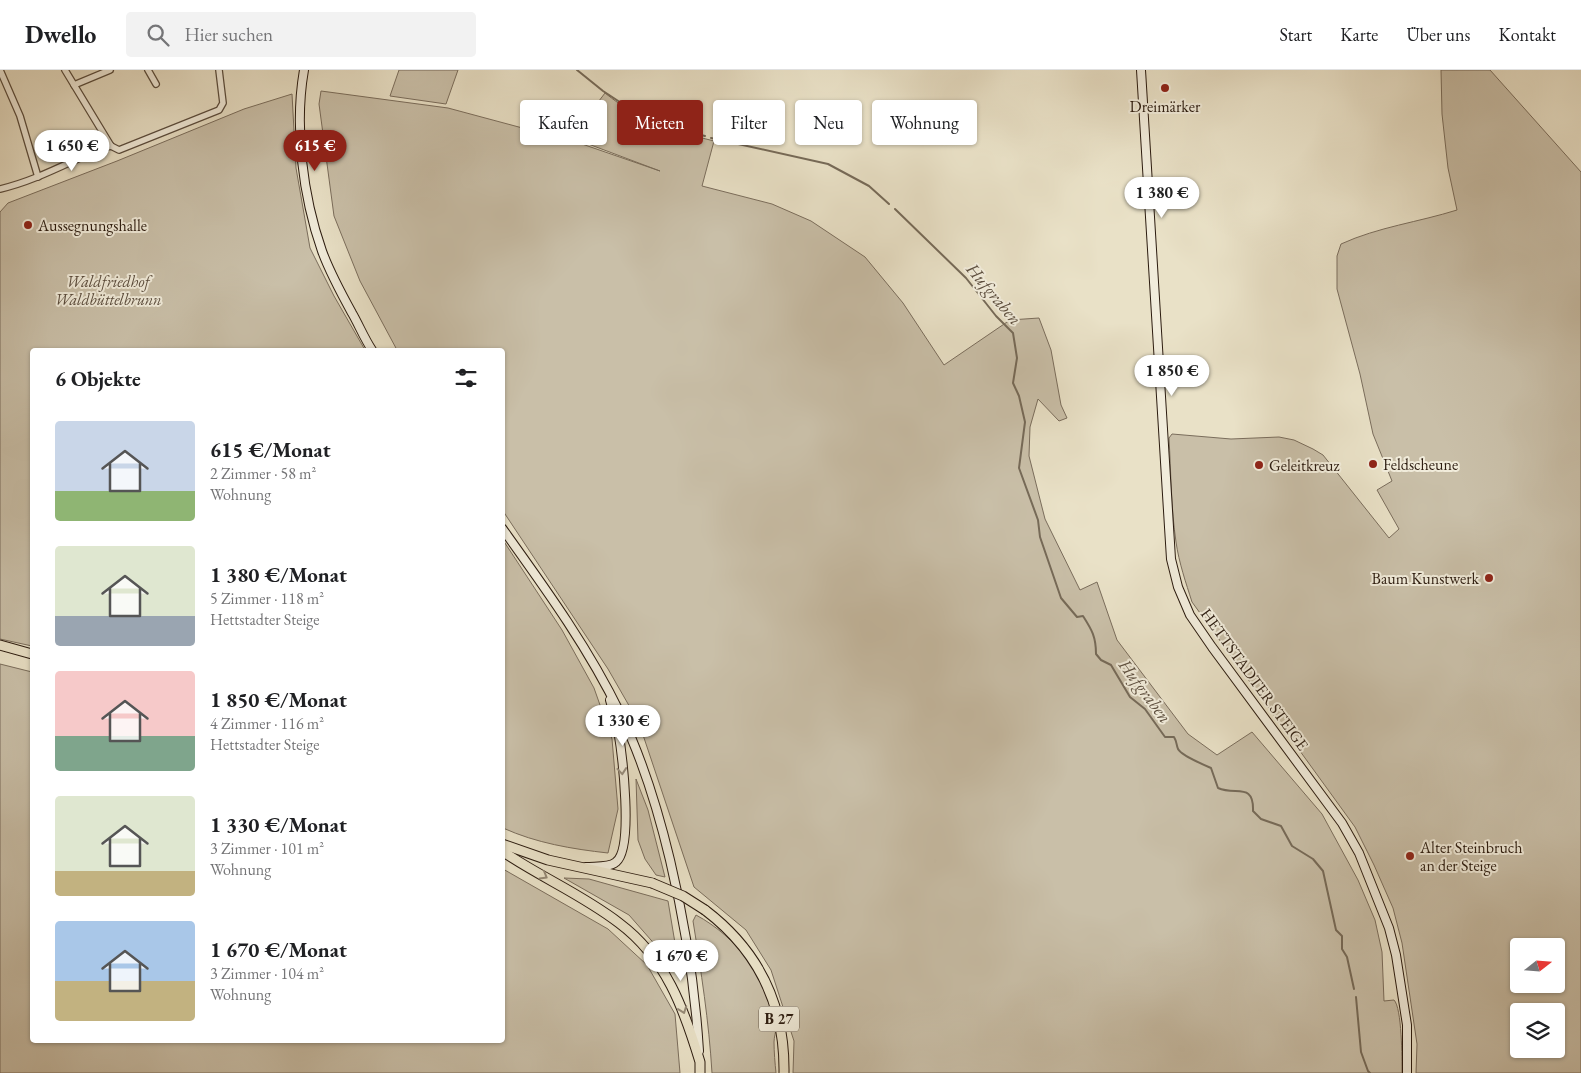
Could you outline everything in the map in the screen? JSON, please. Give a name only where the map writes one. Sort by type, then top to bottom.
[{"type":"main road","points":[[304,70],[300,94],[301,139],[305,181],[316,230],[332,275],[371,348]]},
{"type":"main road","name":"HETTSTADTER STEIGE","points":[[1141,70],[1171,559],[1178,587],[1190,615],[1342,823],[1359,853],[1389,928],[1396,955],[1407,1024],[1407,1073]]},
{"type":"main road","points":[[505,532],[548,592],[597,668],[640,758],[654,799],[680,901],[692,972],[700,1073]]},
{"type":"main road","points":[[0,645],[30,653]]},
{"type":"main road","name":"B 27","points":[[582,867],[612,864],[617,862],[624,851],[625,819],[622,761],[618,730],[608,689]]},
{"type":"main road","name":"B 27","points":[[505,845],[548,860],[652,883],[682,896],[705,910],[742,945],[763,975],[771,994],[781,1029],[784,1073]]},
{"type":"main road","points":[[505,853],[620,923],[639,940],[656,960],[677,995],[700,1062]]},
{"type":"street","points":[[0,70],[20,116],[38,177]]},
{"type":"street","points":[[65,70],[111,146],[119,150],[219,110],[223,103],[219,70]]},
{"type":"street","points":[[74,85],[110,70]]},
{"type":"street","points":[[148,70],[156,84]]},
{"type":"street","points":[[0,189],[38,177],[100,149],[111,146]]},
{"type":"green space","points":[[399,70],[458,70],[446,104],[390,96]]},
{"type":"green space","points":[[1441,70],[1490,70],[1581,172],[1581,1073],[1416,1073],[1417,1044],[1402,943],[1393,908],[1374,865],[1355,827],[1192,602],[1176,542],[1169,438],[1172,434],[1231,439],[1279,437],[1294,440],[1323,455],[1389,538],[1399,529],[1377,490],[1392,481],[1373,434],[1360,374],[1337,289],[1337,256],[1341,244],[1355,238],[1457,210],[1448,168],[1442,114]]},
{"type":"green space","points":[[321,91],[448,108],[520,127],[520,145],[585,145],[660,171],[591,145],[607,145],[607,100],[600,100],[605,93],[617,102],[617,145],[703,145],[703,138],[713,141],[702,186],[772,204],[811,221],[865,257],[903,303],[944,365],[1010,320],[1039,318],[1051,350],[1061,405],[1067,418],[1059,421],[1038,399],[1030,427],[1029,456],[1045,519],[1080,590],[1097,582],[1117,640],[1188,734],[1217,755],[1252,732],[1322,814],[1358,880],[1375,920],[1382,952],[1384,1001],[1394,1000],[1399,1013],[1402,1073],[793,1073],[794,1041],[771,970],[746,930],[694,887],[639,723],[608,669],[505,514],[505,348],[396,348],[360,281],[334,216],[319,104]]},
{"type":"green space","name":"Waldfriedhof Waldbüttelbrunn","points":[[292,94],[296,168],[310,248],[334,296],[364,348],[30,348],[30,646],[0,639],[0,212],[8,203],[244,109]]},
{"type":"green space","points":[[505,543],[562,630],[594,688],[612,739],[618,809],[608,853],[554,845],[505,829]]},
{"type":"green space","points":[[0,664],[30,672],[30,1043],[505,1043],[505,870],[608,929],[647,965],[675,1014],[680,1073],[0,1073]]},
{"type":"green space","points":[[636,779],[648,810],[665,877],[656,875],[645,859],[638,840]]},
{"type":"green space","points":[[564,878],[589,879],[668,901],[680,973],[629,915]]},
{"type":"green space","points":[[696,915],[725,935],[749,961],[758,976],[772,1009],[776,1027],[774,1054],[776,1073],[712,1073],[707,1016],[693,921]]},
{"type":"waterway","name":"Hufgraben","points":[[577,70],[603,91],[635,112],[669,127],[705,136]]},
{"type":"waterway","name":"Hufgraben","points":[[711,138],[828,164],[869,186],[889,204]]},
{"type":"waterway","name":"Hufgraben","points":[[895,209],[966,278],[996,316],[1013,333],[1017,358],[1013,383],[1019,396],[1025,422],[1019,468],[1038,520],[1040,537],[1061,598],[1077,617],[1083,616],[1093,634],[1096,654],[1101,660],[1111,665],[1130,697],[1145,709],[1165,737],[1174,737],[1178,749],[1183,754],[1211,768],[1218,788],[1247,793],[1253,802],[1253,811],[1261,819],[1281,826],[1292,846],[1313,859],[1323,871],[1336,930],[1342,936],[1342,949],[1347,957],[1354,989]]},
{"type":"waterway","name":"Hufgraben","points":[[1356,997],[1361,1052],[1370,1073]]},
{"type":"place","name":"Dreimärker","points":[[1165,88]]},
{"type":"place","name":"Aussegnungshalle","points":[[28,225]]},
{"type":"place","name":"Feldscheune","points":[[1373,464]]},
{"type":"place","name":"Geleitkreuz","points":[[1259,465]]},
{"type":"place","name":"Baum Kunstwerk","points":[[1489,578]]},
{"type":"place","name":"Alter Steinbruch an der Steige","points":[[1410,856]]}]
